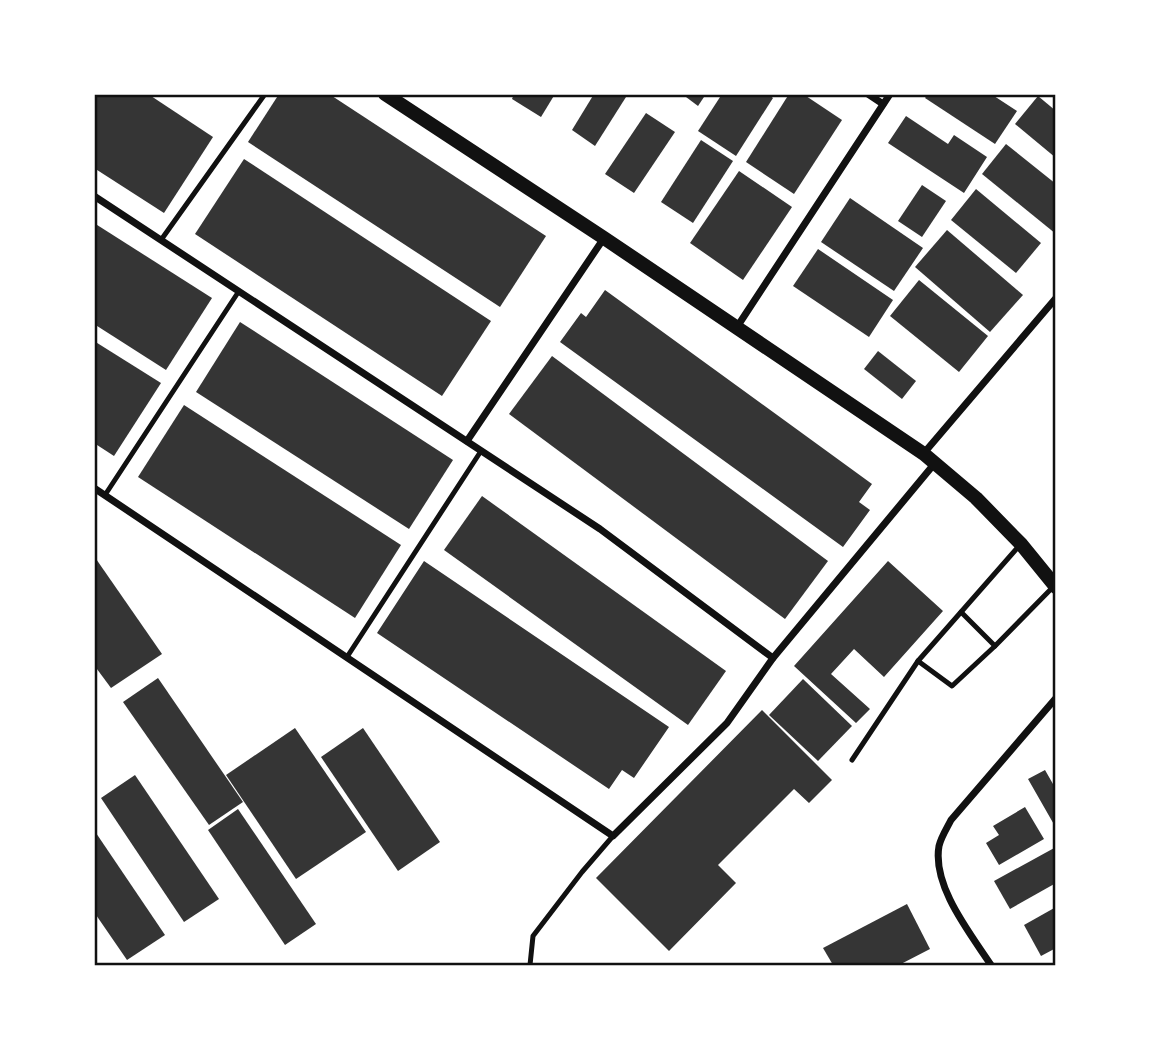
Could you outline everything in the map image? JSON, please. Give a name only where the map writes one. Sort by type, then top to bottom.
[{"type":"main road","points":[[385,94],[737,327],[929,459],[976,498],[1021,544],[1055,585]]},
{"type":"street","points":[[868,94],[883,104]]},
{"type":"street","points":[[737,327],[890,94]]},
{"type":"street","points":[[94,196],[600,529],[773,658]]},
{"type":"street","points":[[467,441],[604,238]]},
{"type":"street","points":[[94,488],[613,836],[727,723],[773,658],[1055,298]]},
{"type":"street","points":[[990,965],[945,889],[939,863],[940,844],[951,820],[1055,698]]},
{"type":"lane","points":[[161,240],[265,94]]},
{"type":"lane","points":[[105,495],[239,291]]},
{"type":"lane","points":[[346,657],[481,451]]},
{"type":"lane","points":[[852,760],[918,660],[1021,544]]},
{"type":"lane","points":[[918,660],[953,686],[1055,585]]},
{"type":"lane","points":[[961,612],[995,646]]},
{"type":"lane","points":[[530,965],[533,936],[613,836]]},
{"type":"building","points":[[94,94],[148,94],[213,137],[164,213],[94,168]]},
{"type":"building","points":[[279,94],[329,94],[546,236],[500,307],[248,142]]},
{"type":"building","points":[[514,94],[555,94],[541,117],[512,99]]},
{"type":"building","points":[[594,94],[621,94],[626,97],[595,146],[572,130]]},
{"type":"building","points":[[682,94],[706,94],[698,106]]},
{"type":"building","points":[[722,94],[768,94],[773,98],[736,156],[698,131]]},
{"type":"building","points":[[789,94],[803,94],[842,120],[794,194],[746,162]]},
{"type":"building","points":[[928,94],[991,94],[1017,111],[995,144],[925,98]]},
{"type":"building","points":[[1038,96],[1056,111],[1056,158],[1015,124]]},
{"type":"building","points":[[646,113],[675,132],[634,193],[605,174]]},
{"type":"building","points":[[906,116],[948,144],[954,135],[987,157],[964,193],[888,143]]},
{"type":"building","points":[[701,140],[733,161],[693,223],[661,202]]},
{"type":"building","points":[[1006,144],[1056,184],[1056,234],[982,174]]},
{"type":"building","points":[[244,159],[491,321],[442,396],[195,234]]},
{"type":"building","points":[[739,171],[792,207],[743,280],[690,243]]},
{"type":"building","points":[[922,185],[946,201],[922,237],[898,221]]},
{"type":"building","points":[[976,189],[1041,243],[1016,273],[951,220]]},
{"type":"building","points":[[850,198],[923,248],[894,291],[821,242]]},
{"type":"building","points":[[94,223],[212,298],[166,370],[94,324]]},
{"type":"building","points":[[947,230],[1023,295],[990,332],[915,267]]},
{"type":"building","points":[[818,249],[893,300],[869,337],[793,286]]},
{"type":"building","points":[[919,280],[988,336],[959,372],[890,316]]},
{"type":"building","points":[[605,290],[872,484],[859,502],[870,510],[843,547],[560,342],[581,313],[586,317]]},
{"type":"building","points":[[240,322],[453,460],[409,529],[196,392]]},
{"type":"building","points":[[94,341],[161,383],[114,456],[94,443]]},
{"type":"building","points":[[878,351],[916,381],[902,399],[864,369]]},
{"type":"building","points":[[552,356],[828,561],[785,619],[509,414]]},
{"type":"building","points":[[184,405],[401,545],[355,618],[138,477]]},
{"type":"building","points":[[482,496],[726,671],[688,725],[444,550]]},
{"type":"building","points":[[94,556],[162,654],[111,688],[94,665]]},
{"type":"building","points":[[424,561],[669,727],[634,778],[622,770],[609,789],[377,633]]},
{"type":"building","points":[[888,561],[943,611],[884,677],[854,649],[831,674],[870,709],[856,723],[794,666]]},
{"type":"building","points":[[158,678],[243,802],[209,825],[123,702]]},
{"type":"building","points":[[803,679],[852,726],[818,761],[769,715]]},
{"type":"building","points":[[762,710],[832,780],[809,803],[794,789],[718,865],[736,883],[669,951],[596,878]]},
{"type":"building","points":[[295,728],[366,832],[296,879],[226,775]]},
{"type":"building","points":[[363,728],[440,842],[398,871],[321,757]]},
{"type":"building","points":[[1045,770],[1053,784],[1056,782],[1056,828],[1028,779]]},
{"type":"building","points":[[135,775],[219,899],[184,922],[101,798]]},
{"type":"building","points":[[1025,807],[1044,839],[999,865],[986,843],[999,835],[993,826]]},
{"type":"building","points":[[238,809],[316,924],[285,945],[208,830]]},
{"type":"building","points":[[94,830],[165,935],[127,960],[94,912]]},
{"type":"building","points":[[1056,847],[1056,883],[1010,909],[994,881]]},
{"type":"building","points":[[907,904],[930,949],[899,965],[833,965],[823,948]]},
{"type":"building","points":[[1056,907],[1056,948],[1041,956],[1024,925]]}]
